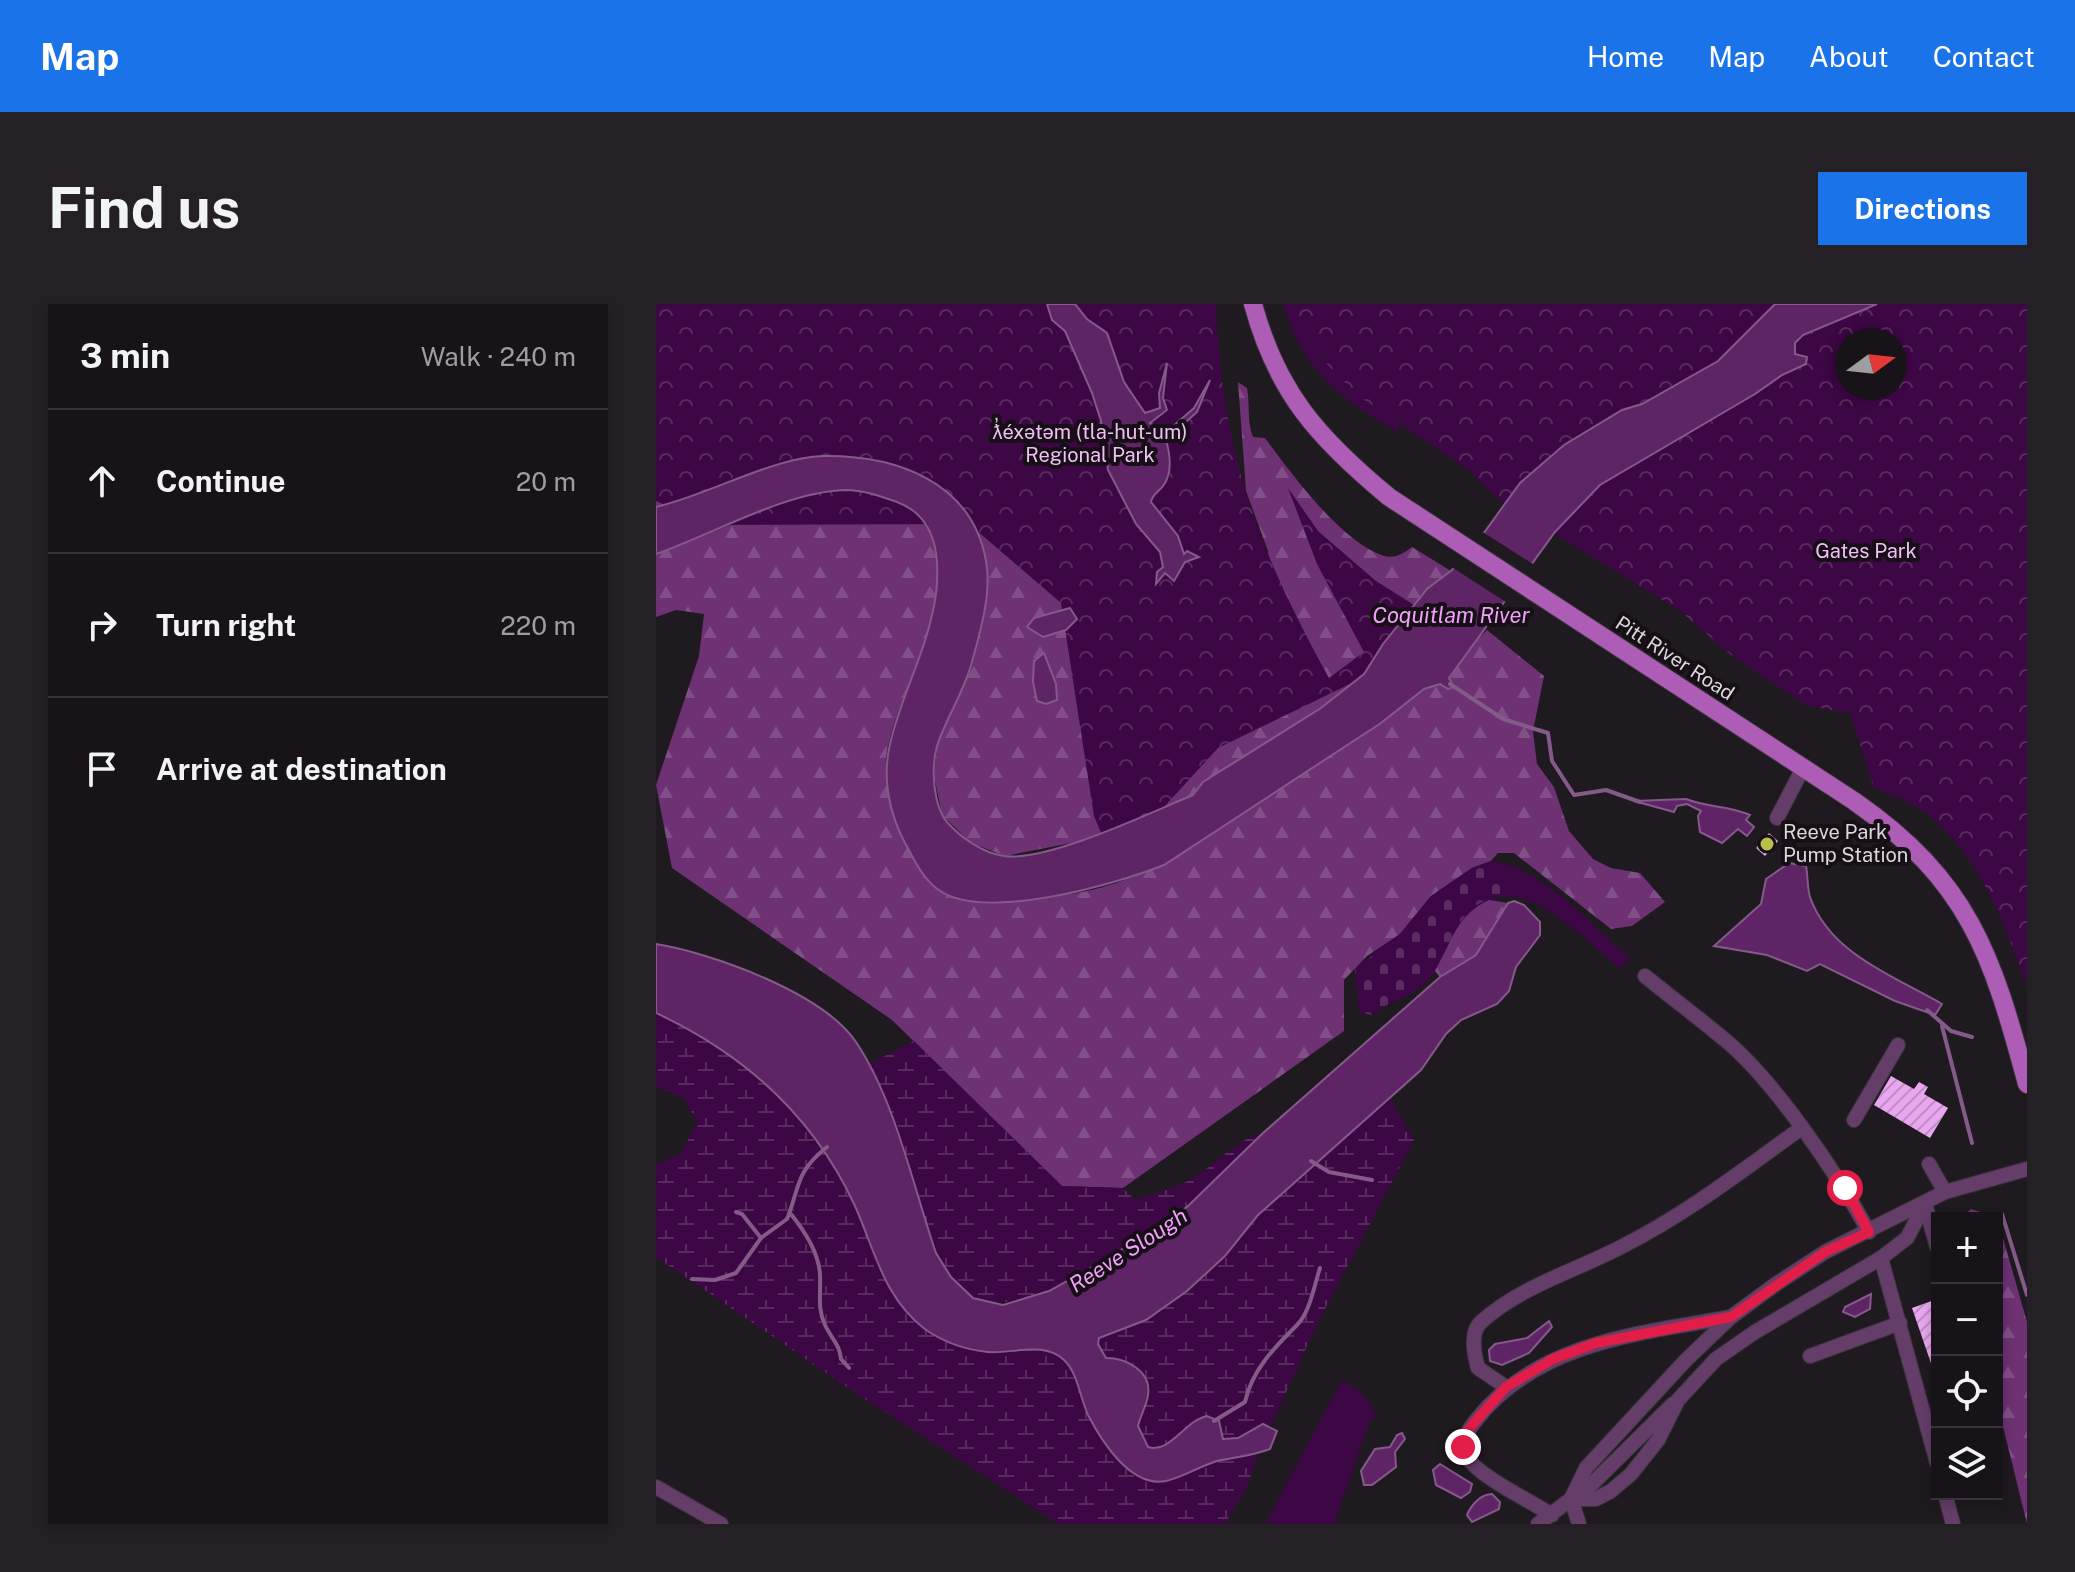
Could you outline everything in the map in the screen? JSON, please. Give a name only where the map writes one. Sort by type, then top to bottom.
[{"type":"main road","name":"Pitt River Road","points":[[1253,304],[1272,361],[1299,409],[1336,453],[1389,497],[1803,768],[1905,840],[1953,892],[1986,950],[2027,1084]]},
{"type":"lane","points":[[1777,818],[1803,768]]},
{"type":"lane","points":[[1645,976],[1733,1047],[1773,1090],[1845,1188],[1869,1232]]},
{"type":"lane","points":[[1854,1120],[1898,1045]]},
{"type":"lane","points":[[1506,1387],[1478,1368],[1474,1346],[1479,1324],[1524,1292],[1623,1246],[1722,1185],[1800,1129]]},
{"type":"lane","points":[[1929,1164],[1945,1192]]},
{"type":"lane","points":[[1579,1524],[1571,1499],[1586,1468],[1731,1317],[1825,1252],[1945,1192],[2027,1169]]},
{"type":"lane","points":[[1925,1204],[1931,1226]]},
{"type":"lane","points":[[1538,1524],[1589,1487],[1729,1350],[1881,1258],[1907,1238],[1925,1204]]},
{"type":"lane","points":[[1881,1258],[1931,1440]]},
{"type":"lane","points":[[1552,1515],[1482,1472],[1468,1459],[1463,1447],[1466,1432],[1506,1387],[1553,1359],[1596,1343],[1731,1317]]},
{"type":"lane","points":[[1810,1356],[1900,1323]]},
{"type":"lane","points":[[1571,1499],[1596,1499],[1631,1474],[1658,1440],[1678,1400]]},
{"type":"lane","points":[[656,1487],[721,1524]]},
{"type":"lane","points":[[1947,1500],[1953,1524]]},
{"type":"green space","name":"ƛ̓éxətəm (tla-hut-um) Regional Park","points":[[656,304],[1216,304],[1226,408],[1248,498],[1282,586],[1329,678],[1364,652],[1317,564],[1288,488],[1318,531],[1376,581],[1457,632],[1218,748],[1130,844],[1104,840],[1094,816],[1061,603],[969,524],[710,525],[656,501]]},
{"type":"green space","points":[[1283,304],[1407,304],[1414,349],[1398,432],[1359,408],[1326,380],[1301,347]]},
{"type":"green space","name":"Gates Park","points":[[1293,304],[2027,304],[2027,986],[1991,897],[1966,855],[1927,814],[1906,801],[1874,788],[1850,713],[1808,706],[1731,655],[1680,611],[1497,498],[1465,467],[1358,396],[1322,359]]},
{"type":"green space","points":[[656,346],[1269,576],[1268,551],[1246,491],[1238,382],[1247,388],[1253,437],[1265,438],[1334,522],[1351,537],[1384,556],[1399,555],[1412,547],[1451,571],[1419,599],[1364,674],[1321,708],[1203,782],[1193,795],[1082,841],[1005,856],[971,843],[942,815],[934,776],[937,745],[972,665],[987,588],[986,561],[969,521],[684,500],[656,507]]},
{"type":"green space","points":[[797,499],[918,514],[934,541],[939,571],[936,603],[927,637],[891,734],[886,775],[894,816],[905,841],[917,866],[939,887],[969,893],[1033,897],[1071,894],[1106,886],[1171,859],[1365,733],[1420,692],[1440,684],[1448,689],[1457,665],[1487,630],[1544,676],[1533,731],[1537,764],[1554,787],[1569,831],[1593,859],[1611,868],[1640,873],[1665,902],[1632,926],[1611,929],[1514,853],[1498,853],[1491,861],[1472,868],[1431,896],[1400,934],[1367,956],[1344,980],[1344,1031],[1123,1188],[1062,1186],[892,1020],[672,868],[656,785],[699,656],[704,614],[676,610],[656,617],[656,554]]},
{"type":"green space","points":[[1491,861],[1529,874],[1565,899],[1629,957],[1621,969],[1539,905],[1518,898],[1497,898],[1476,908],[1455,931],[1436,969],[1420,988],[1372,1015],[1360,1013],[1355,969],[1472,868]]},
{"type":"green space","points":[[1491,861],[1509,894],[1473,908],[1452,937],[1436,969],[1421,987],[1372,1015],[1360,1013],[1355,969],[1400,934],[1431,896],[1472,868]]},
{"type":"green space","points":[[1489,900],[1508,903],[1476,955],[1440,977],[1435,971],[1456,930],[1470,912]]},
{"type":"green space","points":[[656,1013],[719,1048],[774,1092],[798,1118],[839,1175],[891,1287],[911,1315],[932,1333],[972,1349],[1041,1351],[1062,1359],[1070,1368],[1086,1407],[1116,1457],[1126,1468],[1151,1481],[1165,1481],[1226,1459],[1258,1454],[1246,1489],[1225,1524],[1059,1524],[857,1394],[656,1257],[656,1165],[681,1153],[697,1123],[685,1099],[656,1086]]},
{"type":"green space","points":[[914,1041],[1062,1186],[1123,1188],[1135,1200],[1184,1183],[1234,1147],[1263,1133],[1188,1206],[1117,1255],[1054,1287],[1024,1298],[997,1303],[976,1299],[958,1284],[936,1253],[879,1085],[869,1064]]},
{"type":"green space","points":[[1390,1098],[1414,1140],[1315,1328],[1271,1426],[1263,1424],[1231,1440],[1220,1435],[1220,1426],[1207,1416],[1191,1424],[1163,1446],[1148,1447],[1138,1426],[1149,1394],[1116,1358],[1106,1358],[1098,1344],[1099,1338],[1129,1328],[1225,1256],[1258,1215]]},
{"type":"green space","points":[[2003,1238],[2027,1322],[2027,1524],[2003,1426]]},
{"type":"green space","points":[[1342,1380],[1365,1396],[1376,1414],[1369,1423],[1334,1524],[1265,1524]]},
{"type":"water","points":[[1047,304],[1075,304],[1087,319],[1107,333],[1124,382],[1145,413],[1160,408],[1159,393],[1167,363],[1163,398],[1167,410],[1150,423],[1163,435],[1194,408],[1210,380],[1197,412],[1166,440],[1168,475],[1151,502],[1178,536],[1184,554],[1187,551],[1199,557],[1185,562],[1174,581],[1165,573],[1156,584],[1157,572],[1163,567],[1160,552],[1136,524],[1108,470],[1101,421],[1092,393],[1065,331],[1052,320]]},
{"type":"water","name":"Coquitlam River","points":[[1775,304],[1877,304],[1803,335],[1795,343],[1795,354],[1807,357],[1806,364],[1782,375],[1600,485],[1555,532],[1449,678],[1454,687],[1448,689],[1440,684],[1424,689],[1381,723],[1164,865],[1082,890],[1015,902],[956,898],[936,888],[926,878],[899,832],[888,795],[888,757],[895,725],[927,634],[937,580],[933,540],[921,518],[910,509],[865,492],[845,490],[822,493],[774,506],[656,554],[656,507],[762,469],[804,458],[850,457],[877,461],[926,478],[947,492],[965,511],[978,533],[986,561],[987,586],[982,625],[969,673],[937,746],[934,765],[936,796],[947,822],[966,839],[988,852],[1023,856],[1046,852],[1193,795],[1203,782],[1321,708],[1364,674],[1383,644],[1427,589],[1452,570],[1478,541],[1520,483],[1564,445],[1622,410],[1642,404],[1718,361]]},
{"type":"water","points":[[1070,608],[1077,619],[1066,630],[1043,637],[1027,627],[1034,618]]},
{"type":"water","points":[[1044,653],[1056,684],[1057,700],[1046,704],[1037,701],[1033,682],[1034,661]]},
{"type":"water","points":[[1686,799],[1750,815],[1746,820],[1754,827],[1747,836],[1738,829],[1722,843],[1700,832],[1698,816],[1701,811],[1687,804],[1677,806],[1674,812],[1634,801]]},
{"type":"water","points":[[1789,863],[1806,866],[1810,897],[1819,917],[1832,934],[1848,949],[1884,973],[1942,1004],[1935,1015],[1895,1001],[1820,964],[1807,971],[1767,955],[1714,946],[1761,904],[1766,879]]},
{"type":"water","name":"Reeve Slough","points":[[1514,901],[1524,905],[1540,922],[1540,935],[1516,967],[1509,991],[1497,1004],[1461,1020],[1446,1034],[1421,1070],[1258,1215],[1225,1256],[1187,1291],[1146,1320],[1099,1338],[1098,1344],[1106,1358],[1129,1363],[1146,1379],[1147,1399],[1138,1426],[1148,1447],[1163,1446],[1191,1424],[1207,1416],[1219,1421],[1223,1439],[1238,1438],[1263,1424],[1277,1431],[1270,1449],[1217,1461],[1166,1481],[1141,1477],[1119,1461],[1088,1415],[1069,1365],[1056,1354],[1038,1350],[988,1352],[956,1345],[926,1330],[912,1318],[890,1289],[838,1174],[797,1117],[747,1069],[688,1029],[656,1013],[656,944],[706,956],[765,978],[819,1007],[840,1024],[856,1042],[882,1090],[936,1253],[951,1277],[973,1298],[1003,1305],[1049,1291],[1110,1257],[1187,1207],[1263,1133],[1440,977],[1476,955],[1508,903]]},
{"type":"water","points":[[1871,1294],[1870,1309],[1855,1317],[1843,1312],[1845,1307]]},
{"type":"water","points":[[1549,1321],[1552,1327],[1529,1353],[1502,1365],[1490,1361],[1489,1350],[1495,1344],[1527,1338]]},
{"type":"water","points":[[1402,1433],[1405,1439],[1395,1452],[1396,1467],[1372,1485],[1364,1485],[1361,1471],[1375,1449],[1390,1447],[1397,1435]]},
{"type":"water","points":[[1440,1464],[1472,1484],[1470,1492],[1461,1498],[1436,1485],[1433,1470]]},
{"type":"water","points":[[1492,1494],[1500,1502],[1499,1509],[1472,1522],[1467,1515],[1471,1508],[1480,1498]]},
{"type":"pier","points":[[1481,531],[1536,566],[1509,604],[1450,566]]},
{"type":"building","name":"Reeve Park Pump Station","points":[[1769,833],[1778,841],[1765,856],[1756,848]]},
{"type":"building","points":[[1891,1076],[1914,1089],[1919,1082],[1928,1087],[1924,1094],[1948,1108],[1930,1138],[1874,1105]]},
{"type":"building","points":[[1931,1301],[1931,1363],[1912,1308]]},
{"type":"waterway","points":[[1450,684],[1503,719],[1548,733],[1552,761],[1574,795],[1606,790],[1640,802]]},
{"type":"waterway","points":[[1927,1010],[1951,1031],[1972,1037]]},
{"type":"waterway","points":[[1942,1026],[1972,1143]]},
{"type":"waterway","points":[[692,1279],[715,1280],[736,1273],[761,1238],[787,1219],[804,1172],[827,1147]]},
{"type":"waterway","points":[[1311,1161],[1329,1172],[1372,1180]]},
{"type":"waterway","points":[[736,1212],[742,1214],[761,1238]]},
{"type":"waterway","points":[[790,1213],[814,1250],[819,1267],[823,1319],[841,1359],[849,1368]]},
{"type":"waterway","points":[[2003,1217],[2027,1295]]},
{"type":"waterway","points":[[1214,1421],[1245,1402],[1258,1370],[1305,1314],[1320,1268]]},
{"type":"place","name":"Reeve Park Pump Station","points":[[1767,844]]},
{"type":"route","points":[[1463,1447],[1466,1432],[1506,1387],[1553,1359],[1596,1343],[1731,1317],[1825,1252],[1869,1232],[1845,1188]]}]
